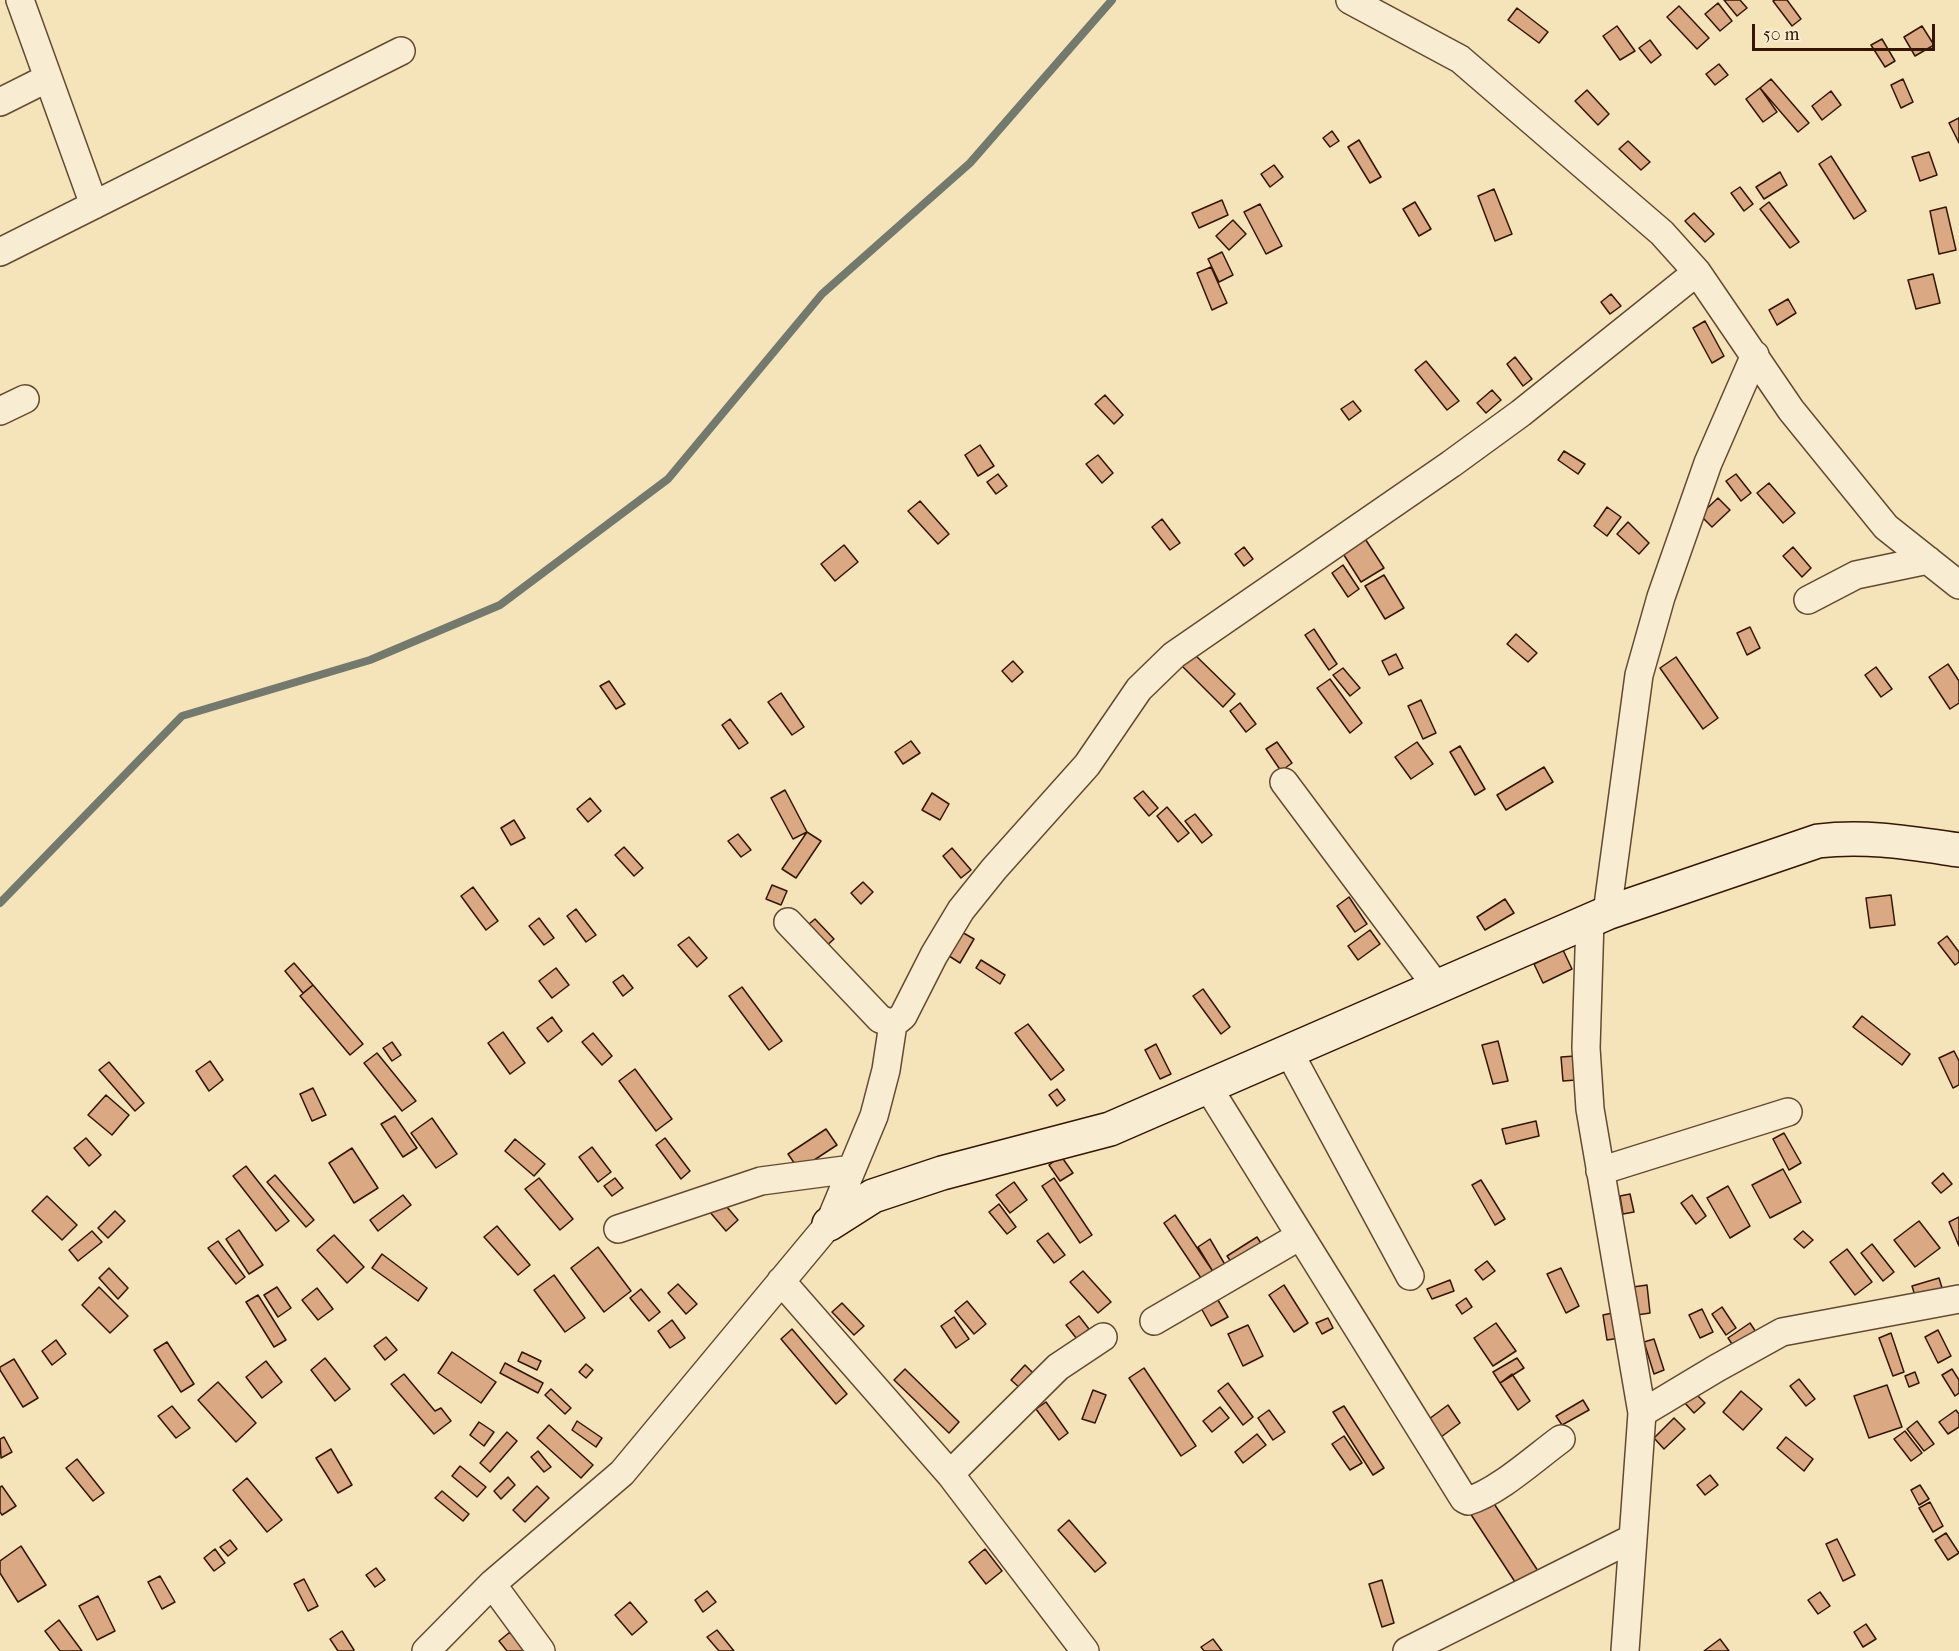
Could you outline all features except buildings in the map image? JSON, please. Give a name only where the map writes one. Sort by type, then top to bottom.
[{"type":"street","points":[[20,0],[94,205]]},
{"type":"street","points":[[1350,0],[1460,59],[1662,233],[1697,272],[1791,410],[1886,527],[1959,585]]},
{"type":"street","points":[[0,252],[401,51]]},
{"type":"street","points":[[0,102],[48,78]]},
{"type":"street","points":[[426,1651],[492,1584],[622,1473],[829,1224],[881,1094],[894,1024],[903,1016],[934,955],[961,910],[1087,765],[1139,689],[1174,655],[1521,413],[1697,272]]},
{"type":"street","points":[[1625,1651],[1642,1413],[1590,1109],[1586,1048],[1599,916],[1639,675],[1661,597],[1708,463],[1755,355]]},
{"type":"street","points":[[0,411],[26,399]]},
{"type":"street","points":[[1808,600],[1856,575],[1928,560]]},
{"type":"street","points":[[1284,782],[1437,987]]},
{"type":"street","points":[[829,1224],[873,1196],[942,1173],[1110,1129],[1599,916],[1818,841],[1847,838],[1884,839],[1959,850]]},
{"type":"street","points":[[788,922],[880,1019],[894,1024]]},
{"type":"street","points":[[1289,1052],[1410,1276]]},
{"type":"street","points":[[1208,1087],[1464,1499],[1468,1501],[1492,1490],[1561,1439]]},
{"type":"street","points":[[1600,1171],[1788,1112]]},
{"type":"street","points":[[618,1229],[761,1181],[852,1169]]},
{"type":"street","points":[[1154,1321],[1300,1236]]},
{"type":"street","points":[[781,1281],[950,1474],[1085,1651]]},
{"type":"street","points":[[1642,1413],[1782,1332],[1959,1299]]},
{"type":"street","points":[[950,1474],[1058,1367],[1103,1337]]},
{"type":"street","points":[[1407,1651],[1633,1538]]},
{"type":"street","points":[[492,1584],[541,1651]]},
{"type":"waterway","points":[[0,903],[182,716],[370,660],[500,605],[668,479],[822,294],[970,163],[1112,0]]}]
